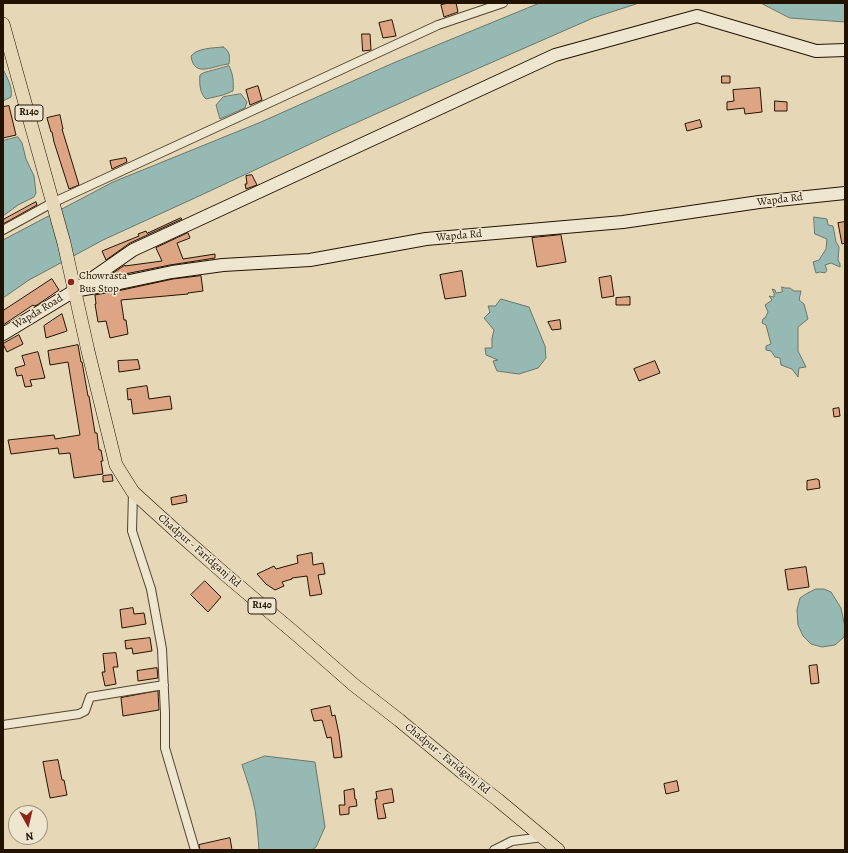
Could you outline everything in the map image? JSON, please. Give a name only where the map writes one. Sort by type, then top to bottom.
[{"type":"main road","name":"Wapda Road","points":[[3,334],[74,291],[133,250],[555,55],[697,16],[816,51],[845,50]]},
{"type":"main road","name":"R140","points":[[3,24],[64,243],[74,291]]},
{"type":"main road","name":"Wapda Rd","points":[[74,291],[179,271],[223,265],[310,260],[426,239],[623,222],[759,202],[845,193]]},
{"type":"main road","name":"Chadpur - Faridganj Rd","points":[[74,291],[116,465],[133,492],[227,576],[297,634],[354,685],[558,850]]},
{"type":"street","points":[[3,230],[52,203],[438,25],[503,3]]},
{"type":"street","points":[[133,492],[132,531],[151,589],[162,649],[165,748],[195,850]]},
{"type":"street","points":[[3,725],[79,714],[85,711],[90,697],[164,685]]},
{"type":"street","points":[[494,850],[512,841],[543,837]]},
{"type":"water","points":[[540,3],[639,3],[593,18],[438,86],[103,240],[29,280],[3,298],[3,240],[113,182],[261,122],[391,64]]},
{"type":"water","points":[[761,3],[845,3],[845,22],[790,18]]},
{"type":"water","points":[[223,47],[229,54],[229,64],[200,69],[193,63],[191,56],[197,51]]},
{"type":"water","points":[[229,66],[233,78],[233,91],[206,99],[200,88],[200,75]]},
{"type":"water","points":[[3,69],[11,90],[11,97],[3,101]]},
{"type":"water","points":[[241,94],[247,102],[245,108],[220,119],[216,105],[223,97]]},
{"type":"water","points":[[18,137],[22,143],[26,159],[34,176],[36,193],[34,197],[18,205],[3,216],[3,141]]},
{"type":"water","points":[[814,217],[827,219],[828,225],[833,226],[836,242],[839,247],[838,260],[840,267],[831,263],[825,265],[827,270],[825,273],[816,273],[813,262],[819,260],[826,249],[827,239],[815,234]]},
{"type":"water","points":[[782,287],[790,288],[794,291],[801,291],[799,300],[804,304],[808,319],[798,327],[798,351],[806,367],[799,368],[798,377],[792,369],[781,365],[780,358],[775,357],[771,351],[766,350],[766,346],[771,344],[766,325],[762,323],[768,312],[765,305],[772,300],[769,296],[774,297],[772,289],[775,290],[776,293],[782,292]]},
{"type":"water","points":[[501,299],[529,307],[545,346],[546,358],[538,368],[519,374],[497,371],[493,361],[498,360],[486,355],[485,348],[492,348],[494,330],[484,318],[490,312],[488,306],[495,306]]},
{"type":"water","points":[[816,589],[824,589],[831,592],[841,608],[845,632],[844,637],[835,645],[822,647],[811,644],[803,636],[798,625],[797,610],[800,598]]},
{"type":"water","points":[[265,756],[315,762],[325,827],[316,847],[312,850],[259,850],[255,810],[242,765]]},
{"type":"building","points":[[456,3],[458,12],[444,17],[441,5]]},
{"type":"building","points":[[392,20],[396,36],[383,38],[379,23]]},
{"type":"building","points":[[362,34],[370,34],[371,50],[363,51]]},
{"type":"building","points":[[722,76],[730,76],[730,83],[722,83]]},
{"type":"building","points":[[258,86],[262,100],[250,105],[246,90]]},
{"type":"building","points":[[760,88],[762,112],[745,114],[744,108],[727,110],[727,102],[734,101],[733,90]]},
{"type":"building","points":[[775,101],[787,102],[787,111],[775,111]]},
{"type":"building","points":[[9,106],[16,135],[3,138],[3,107]]},
{"type":"building","points":[[60,115],[62,129],[79,185],[69,189],[47,118]]},
{"type":"building","points":[[700,120],[702,127],[687,131],[685,124]]},
{"type":"building","points":[[126,158],[127,162],[112,169],[110,161]]},
{"type":"building","points":[[252,175],[257,185],[246,189],[246,176]]},
{"type":"building","points":[[36,202],[37,205],[3,224],[3,220]]},
{"type":"building","points":[[181,218],[182,219],[130,243],[106,260],[102,251],[139,236],[138,234],[146,231],[147,233]]},
{"type":"building","points":[[845,222],[845,243],[842,244],[838,223]]},
{"type":"building","points":[[188,233],[190,238],[177,243],[183,259],[215,254],[215,258],[110,277],[110,275],[125,265],[162,261],[156,248]]},
{"type":"building","points":[[561,235],[566,262],[537,267],[532,238]]},
{"type":"building","points":[[462,271],[466,296],[445,299],[440,275]]},
{"type":"building","points":[[201,276],[203,291],[188,294],[121,300],[128,334],[110,338],[106,321],[98,322],[95,295],[173,279]]},
{"type":"building","points":[[611,276],[614,296],[602,298],[599,278]]},
{"type":"building","points":[[52,279],[59,290],[3,325],[3,311]]},
{"type":"building","points":[[630,297],[630,305],[616,305],[616,298]]},
{"type":"building","points":[[62,314],[67,331],[46,338],[44,326]]},
{"type":"building","points":[[560,320],[561,329],[552,330],[548,322]]},
{"type":"building","points":[[19,335],[23,344],[7,352],[3,344]]},
{"type":"building","points":[[78,345],[95,433],[97,433],[99,450],[101,450],[103,474],[74,478],[70,453],[59,454],[58,448],[11,454],[8,440],[54,435],[55,439],[80,435],[68,362],[50,365],[48,351]]},
{"type":"building","points":[[38,352],[45,378],[30,380],[32,386],[25,387],[22,375],[17,376],[15,368],[25,365],[22,356]]},
{"type":"building","points":[[138,360],[140,369],[119,372],[118,361]]},
{"type":"building","points":[[655,361],[660,373],[639,381],[634,369]]},
{"type":"building","points":[[147,386],[149,399],[170,396],[172,409],[133,414],[131,399],[128,400],[127,389]]},
{"type":"building","points":[[839,408],[840,416],[834,417],[833,409]]},
{"type":"building","points":[[112,475],[113,481],[103,482],[103,476]]},
{"type":"building","points":[[819,480],[820,488],[807,490],[807,481]]},
{"type":"building","points":[[186,495],[187,502],[172,505],[171,498]]},
{"type":"building","points":[[312,553],[313,565],[323,563],[325,574],[318,575],[322,594],[310,596],[307,576],[292,578],[282,582],[284,586],[275,590],[266,584],[257,574],[274,566],[276,569],[298,563],[297,556]]},
{"type":"building","points":[[806,567],[809,587],[788,590],[785,570]]},
{"type":"building","points":[[205,581],[221,597],[208,612],[191,595]]},
{"type":"building","points":[[133,608],[134,614],[144,613],[146,624],[122,628],[120,610]]},
{"type":"building","points":[[150,638],[152,651],[133,654],[132,648],[126,649],[125,641]]},
{"type":"building","points":[[116,653],[118,667],[113,667],[116,684],[105,686],[102,672],[105,672],[103,654]]},
{"type":"building","points":[[817,665],[819,683],[811,684],[809,666]]},
{"type":"building","points":[[157,668],[158,678],[138,681],[137,671]]},
{"type":"building","points":[[158,691],[159,710],[123,716],[121,698]]},
{"type":"building","points":[[330,706],[332,716],[335,715],[342,757],[334,758],[331,737],[327,738],[322,720],[314,721],[311,710]]},
{"type":"building","points":[[58,760],[67,795],[50,798],[43,762]]},
{"type":"building","points":[[677,781],[679,791],[666,794],[664,784]]},
{"type":"building","points":[[354,789],[357,806],[349,807],[349,814],[340,815],[339,805],[345,805],[344,791]]},
{"type":"building","points":[[392,789],[394,802],[383,804],[386,818],[378,819],[375,799],[377,799],[376,792]]},
{"type":"building","points":[[230,838],[232,850],[200,850],[199,845]]},
{"type":"place","name":"Chowrasta Bus Stop","points":[[71,282]]}]
